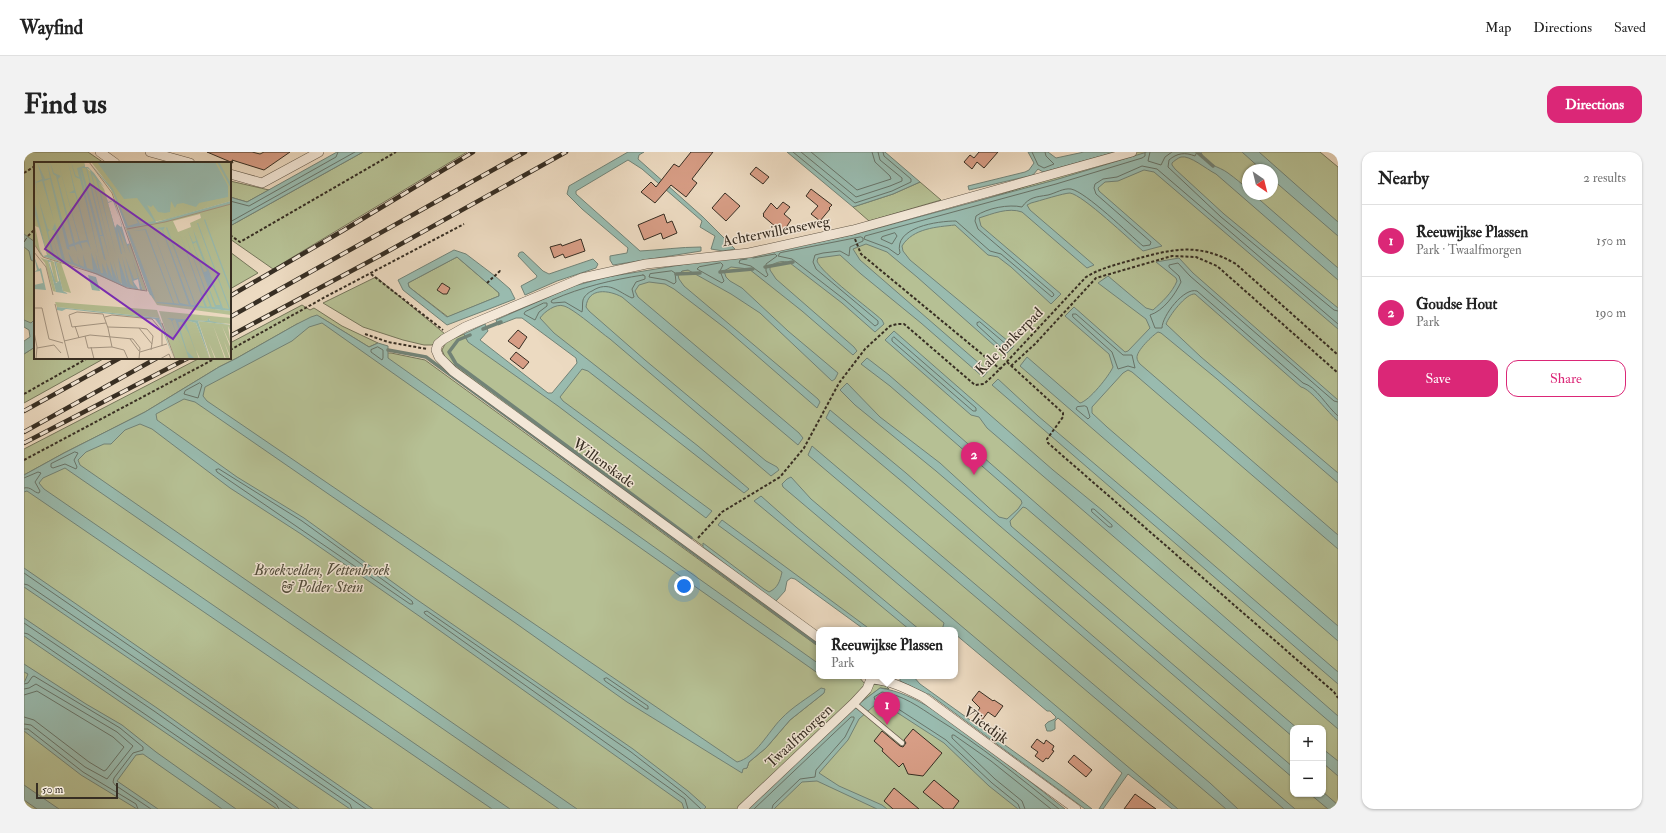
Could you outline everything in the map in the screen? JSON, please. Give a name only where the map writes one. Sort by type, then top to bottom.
[{"type":"street","points":[[100,152],[114,162]]},
{"type":"street","points":[[150,152],[186,162]]},
{"type":"street","points":[[231,174],[262,183],[319,152]]},
{"type":"street","name":"Achterwillenseweg","points":[[436,350],[438,344],[450,335],[465,327],[582,278],[646,264],[749,253],[853,230],[1132,152]]},
{"type":"street","name":"Willenskade","points":[[436,350],[439,357],[453,371],[816,636]]},
{"type":"street","name":"Twaalfmorgen","points":[[742,809],[855,704],[867,689],[870,679]]},
{"type":"street","name":"Vlietdijk","points":[[875,679],[901,686],[923,697],[1076,809]]},
{"type":"lane","points":[[855,704],[902,743]]},
{"type":"path","points":[[231,236],[240,242],[396,152]]},
{"type":"path","points":[[24,174],[34,167]]},
{"type":"path","points":[[231,349],[464,224]]},
{"type":"path","points":[[28,236],[34,230]]},
{"type":"path","points":[[854,234],[857,248],[861,254],[1000,369]]},
{"type":"path","name":"Kale jonkerpad","points":[[692,545],[722,512],[780,477],[804,448],[839,383],[865,349],[890,326],[904,324],[975,385],[984,384],[1007,362],[1086,277],[1100,269],[1166,250],[1181,249],[1224,257],[1236,264],[1338,355]]},
{"type":"path","points":[[1011,366],[1035,344],[1096,278],[1172,256],[1196,257],[1217,266],[1338,373]]},
{"type":"path","points":[[487,283],[494,275],[500,271],[502,272]]},
{"type":"path","points":[[372,274],[450,335]]},
{"type":"path","points":[[365,334],[388,342],[436,350]]},
{"type":"path","points":[[24,394],[86,359]]},
{"type":"path","points":[[24,460],[214,359]]},
{"type":"path","points":[[1007,362],[1061,410],[1063,417],[1049,436],[1047,440],[1048,443],[1334,692],[1338,698]]},
{"type":"green space","points":[[24,152],[88,152],[103,162],[34,162],[34,332],[24,325]]},
{"type":"green space","points":[[363,152],[467,152],[273,269],[231,240],[231,225]]},
{"type":"green space","points":[[1136,152],[1320,152],[1338,167],[1338,809],[1173,809],[958,631],[958,627],[864,627],[792,573],[772,597],[692,538],[689,538],[565,449],[445,357],[442,350],[446,342],[464,334],[467,340],[551,399],[583,361],[530,314],[553,298],[682,271],[867,236]]},
{"type":"green space","points":[[231,181],[269,190],[247,202],[231,197]]},
{"type":"green space","points":[[920,182],[941,200],[869,221],[853,207],[893,194]]},
{"type":"green space","points":[[231,253],[258,273],[231,288]]},
{"type":"green space","points":[[457,257],[499,293],[499,296],[448,317],[409,287],[408,283]]},
{"type":"green space","points":[[376,277],[445,334],[432,345],[424,345],[403,340],[363,327],[323,303]]},
{"type":"green space","points":[[302,305],[310,310],[314,308],[342,326],[378,343],[369,347],[320,317],[297,324],[219,367],[145,412],[24,475],[24,449],[198,359],[231,359],[231,342]]},
{"type":"green space","name":"Broekvelden, Vettenbroek & Polder Stein","points":[[319,317],[372,354],[387,355],[387,353],[391,353],[425,360],[816,645],[816,679],[861,679],[865,684],[885,685],[889,689],[880,688],[860,703],[748,809],[704,809],[705,807],[686,809],[24,809],[24,481]],"holes":[[[822,689],[824,693],[790,720],[766,748],[749,762],[747,768],[736,769]]]},
{"type":"green space","points":[[34,348],[34,359],[103,359],[24,403],[24,354]]},
{"type":"green space","points":[[878,696],[1061,809],[759,809]]},
{"type":"water","points":[[337,152],[363,152],[231,225],[231,197],[247,202]]},
{"type":"water","points":[[628,152],[644,152],[639,155],[638,159],[703,217],[735,249],[723,251],[711,249],[715,236],[700,227],[702,221],[642,169],[628,160],[576,191],[576,194],[640,251],[701,247],[701,251],[613,265],[610,260],[610,256],[627,253],[628,248],[582,209],[567,194],[569,186]]},
{"type":"water","points":[[787,152],[885,152],[920,182],[893,194],[853,207]]},
{"type":"water","points":[[1028,152],[1048,152],[1056,158],[1084,152],[1116,152],[1043,172],[1038,169],[1033,175],[969,190],[968,186],[1029,170],[1034,163]]},
{"type":"water","points":[[1147,152],[1201,152],[1208,163],[1224,171],[1242,184],[1242,197],[1216,174],[1189,158],[1180,157],[1172,163],[1172,165],[1224,214],[1338,308],[1338,329],[1154,172],[1144,170],[1118,181],[1105,182],[1098,188],[1099,191],[1162,246],[1143,251],[1085,201],[1070,193],[1051,197],[1027,205],[1030,210],[1094,265],[1087,268],[1022,212],[1011,210],[979,218],[981,226],[1061,294],[1051,304],[1011,267],[998,257],[988,255],[955,225],[933,228],[919,232],[912,235],[902,246],[903,251],[910,260],[1014,346],[1005,355],[887,252],[866,244],[853,249],[860,260],[988,371],[983,377],[840,255],[818,258],[817,261],[820,267],[827,274],[882,320],[884,324],[875,332],[842,303],[790,263],[777,263],[770,266],[770,270],[776,279],[854,347],[857,351],[853,355],[802,311],[749,269],[731,267],[724,271],[726,277],[730,281],[742,288],[788,331],[838,373],[832,381],[760,313],[731,294],[688,270],[682,271],[678,275],[684,286],[818,399],[820,402],[817,408],[725,328],[674,289],[665,284],[649,282],[639,285],[635,291],[638,297],[799,433],[803,438],[798,445],[622,297],[605,292],[595,293],[591,296],[586,307],[589,311],[766,461],[777,467],[779,470],[771,476],[610,339],[580,316],[561,305],[544,313],[540,318],[554,333],[698,446],[749,489],[744,493],[588,371],[582,369],[560,397],[563,401],[712,511],[706,518],[558,406],[468,342],[464,334],[485,324],[488,331],[480,340],[548,393],[552,393],[577,363],[576,358],[522,318],[516,318],[498,325],[496,320],[574,286],[607,277],[809,244],[856,234],[1055,180]]},
{"type":"water","points":[[1242,152],[1259,152],[1273,164],[1255,164]]},
{"type":"water","points":[[1278,169],[1338,222],[1338,236],[1278,184]]},
{"type":"water","points":[[1246,200],[1260,200],[1338,268],[1338,280]]},
{"type":"water","points":[[24,234],[34,241],[34,262],[31,260],[29,251],[24,247]]},
{"type":"water","points":[[454,250],[466,254],[495,276],[510,289],[515,299],[447,325],[403,290],[398,280]],"holes":[[[457,257],[499,293],[499,296],[447,317],[409,287],[408,283]]]},
{"type":"water","points":[[521,252],[523,252],[543,271],[549,274],[593,259],[598,264],[596,268],[557,281],[525,295],[521,286],[537,276],[518,256]]},
{"type":"water","points":[[1179,258],[1193,273],[1338,400],[1338,421],[1310,392],[1301,387],[1195,294],[1187,297],[1183,301],[1174,311],[1166,324],[1201,357],[1338,473],[1338,483],[1161,333],[1158,332],[1142,347],[1137,355],[1138,361],[1338,535],[1338,549],[1132,372],[1128,370],[1123,373],[1092,407],[1092,413],[1338,626],[1338,641],[1020,366],[1027,357],[1080,403],[1084,401],[1098,388],[1113,367],[1109,354],[1065,316],[1074,307],[1125,352],[1128,351],[1150,328],[1146,319],[1098,283],[1108,276],[1146,308],[1153,310],[1170,293],[1177,281],[1176,278],[1156,262]]},
{"type":"water","points":[[317,315],[369,347],[378,343],[388,346],[388,358],[816,662],[816,672],[322,323],[309,327],[292,341],[205,387],[203,396],[207,401],[737,762],[744,759],[756,750],[776,724],[790,710],[821,688],[825,689],[824,693],[790,720],[766,748],[749,762],[747,768],[743,769],[742,773],[627,702],[514,622],[195,402],[184,399],[156,414],[157,420],[237,477],[304,518],[416,599],[633,749],[688,791],[706,807],[704,809],[684,809],[682,803],[422,618],[301,534],[230,488],[152,429],[140,424],[125,430],[111,444],[104,444],[86,452],[78,460],[80,465],[577,809],[559,809],[65,468],[43,478],[39,483],[44,489],[510,809],[492,809],[27,491],[24,492],[24,475],[145,412],[219,367]]},
{"type":"water","points":[[24,320],[31,323],[34,320],[34,348],[24,354],[24,341],[30,337],[29,330],[24,327]]},
{"type":"water","points":[[894,331],[1338,716],[1338,729],[987,428],[979,417],[971,415],[885,340]]},
{"type":"water","points":[[867,358],[889,375],[1170,620],[1293,725],[1290,725],[1290,734],[1026,508],[1023,507],[1010,521],[1011,526],[1290,764],[1290,775],[936,471],[855,405],[840,390],[847,383],[880,417],[940,463],[999,517],[1007,519],[1022,503],[1021,500],[890,386],[861,364]]},
{"type":"water","points":[[998,379],[1038,416],[1338,672],[1338,684],[992,385]]},
{"type":"water","points":[[830,410],[906,473],[1038,589],[1295,809],[1284,809],[826,418]]},
{"type":"water","points":[[812,446],[1210,783],[1238,809],[1226,809],[808,455]]},
{"type":"water","points":[[791,477],[811,499],[1178,809],[1172,809],[1128,774],[1103,809],[1099,809],[1122,773],[1058,718],[1055,721],[1055,729],[1047,731],[1045,725],[1056,717],[1050,711],[1047,711],[958,637],[958,627],[943,627],[944,623],[783,487],[782,484]]},
{"type":"water","points":[[761,496],[916,627],[906,627],[754,501]]},
{"type":"water","points":[[722,520],[867,627],[861,627],[795,579],[791,578],[787,581],[785,591],[776,601],[769,597],[703,547],[703,543],[769,592],[777,586],[782,572],[718,525]]},
{"type":"water","points":[[24,568],[373,809],[350,809],[24,587]]},
{"type":"water","points":[[24,618],[157,708],[299,809],[277,809],[24,636]]},
{"type":"water","points":[[24,664],[122,725],[156,752],[236,809],[222,809],[143,754],[136,755],[117,781],[158,809],[137,809],[81,775],[24,731],[24,683],[28,674],[24,672]]},
{"type":"water","points":[[900,679],[916,679],[920,684],[1092,809],[1085,809],[929,694],[926,694],[900,681]]},
{"type":"water","points":[[880,688],[907,696],[932,709],[956,725],[1065,809],[1018,809],[989,786],[944,743],[884,704],[876,704],[859,719],[848,740],[819,773],[839,786],[882,805],[887,809],[877,809],[817,781],[802,782],[774,809],[748,809],[860,703]]},
{"type":"water","points":[[1326,751],[1338,761],[1338,776],[1326,766]]},
{"type":"water","points":[[24,785],[59,809],[37,809],[24,800]]},
{"type":"water","points":[[1326,795],[1338,805],[1338,809],[1328,809],[1314,797],[1326,797]]},
{"type":"building","points":[[207,152],[252,152],[260,154],[264,152],[290,152],[264,170],[232,160],[233,163]]},
{"type":"building","points":[[691,152],[713,152],[692,179],[697,183],[686,197],[671,185],[655,203],[641,192],[651,182],[656,187],[674,164],[679,167]]},
{"type":"building","points":[[979,152],[998,152],[984,168],[977,162],[972,169],[964,162],[970,155],[974,158]]},
{"type":"building","points":[[756,167],[769,177],[763,184],[750,174]]},
{"type":"building","points":[[811,189],[832,205],[820,221],[811,214],[818,206],[806,196]]},
{"type":"building","points":[[725,193],[740,206],[726,221],[712,208]]},
{"type":"building","points":[[783,202],[790,207],[784,214],[791,220],[785,229],[781,229],[778,226],[777,228],[763,216],[763,214],[771,203],[777,209]]},
{"type":"building","points":[[664,214],[667,223],[672,221],[677,233],[663,239],[661,233],[644,240],[638,225]]},
{"type":"building","points":[[581,239],[585,251],[565,258],[563,254],[554,258],[550,247],[561,244],[562,246]]},
{"type":"building","points":[[442,283],[450,288],[447,294],[443,294],[437,290]]},
{"type":"building","points":[[518,330],[527,337],[519,349],[508,341]]},
{"type":"building","points":[[516,352],[529,362],[523,369],[510,359]]},
{"type":"building","points":[[979,691],[1003,706],[995,717],[988,712],[982,720],[975,715],[980,708],[972,700]]},
{"type":"building","points":[[913,729],[942,753],[923,776],[908,774],[903,763],[899,767],[874,741],[882,731],[903,747],[906,743],[904,740]]},
{"type":"building","points":[[1037,739],[1044,744],[1046,740],[1054,746],[1052,750],[1054,751],[1048,759],[1046,758],[1043,762],[1035,756],[1038,752],[1031,747]]},
{"type":"building","points":[[1074,755],[1092,770],[1086,777],[1068,762]]},
{"type":"building","points":[[934,780],[959,801],[953,809],[944,809],[923,792]]},
{"type":"building","points":[[894,788],[919,809],[893,809],[884,801]]},
{"type":"building","points":[[1135,794],[1156,809],[1124,809]]},
{"type":"waterway","points":[[1197,152],[1213,166]]},
{"type":"waterway","points":[[765,267],[793,262]]},
{"type":"waterway","points":[[720,272],[753,269]]},
{"type":"waterway","points":[[676,274],[700,273]]},
{"type":"waterway","points":[[483,329],[501,322]]},
{"type":"waterway","points":[[470,335],[458,340],[449,352],[456,364],[691,538]]},
{"type":"waterway","points":[[388,350],[426,357],[816,643]]},
{"type":"ferry route","points":[[24,242],[28,236]]},
{"type":"railway","points":[[231,295],[344,230],[473,152]]},
{"type":"railway","points":[[231,316],[525,152]]},
{"type":"railway","points":[[231,335],[383,254],[566,152]]},
{"type":"railway","points":[[24,411],[118,359]]},
{"type":"railway","points":[[24,432],[155,359]]},
{"type":"railway","points":[[24,443],[186,359]]},
{"type":"place","name":"Goudse Hout","points":[[974,475]]},
{"type":"place","name":"Reeuwijkse Plassen","points":[[887,725]]}]
